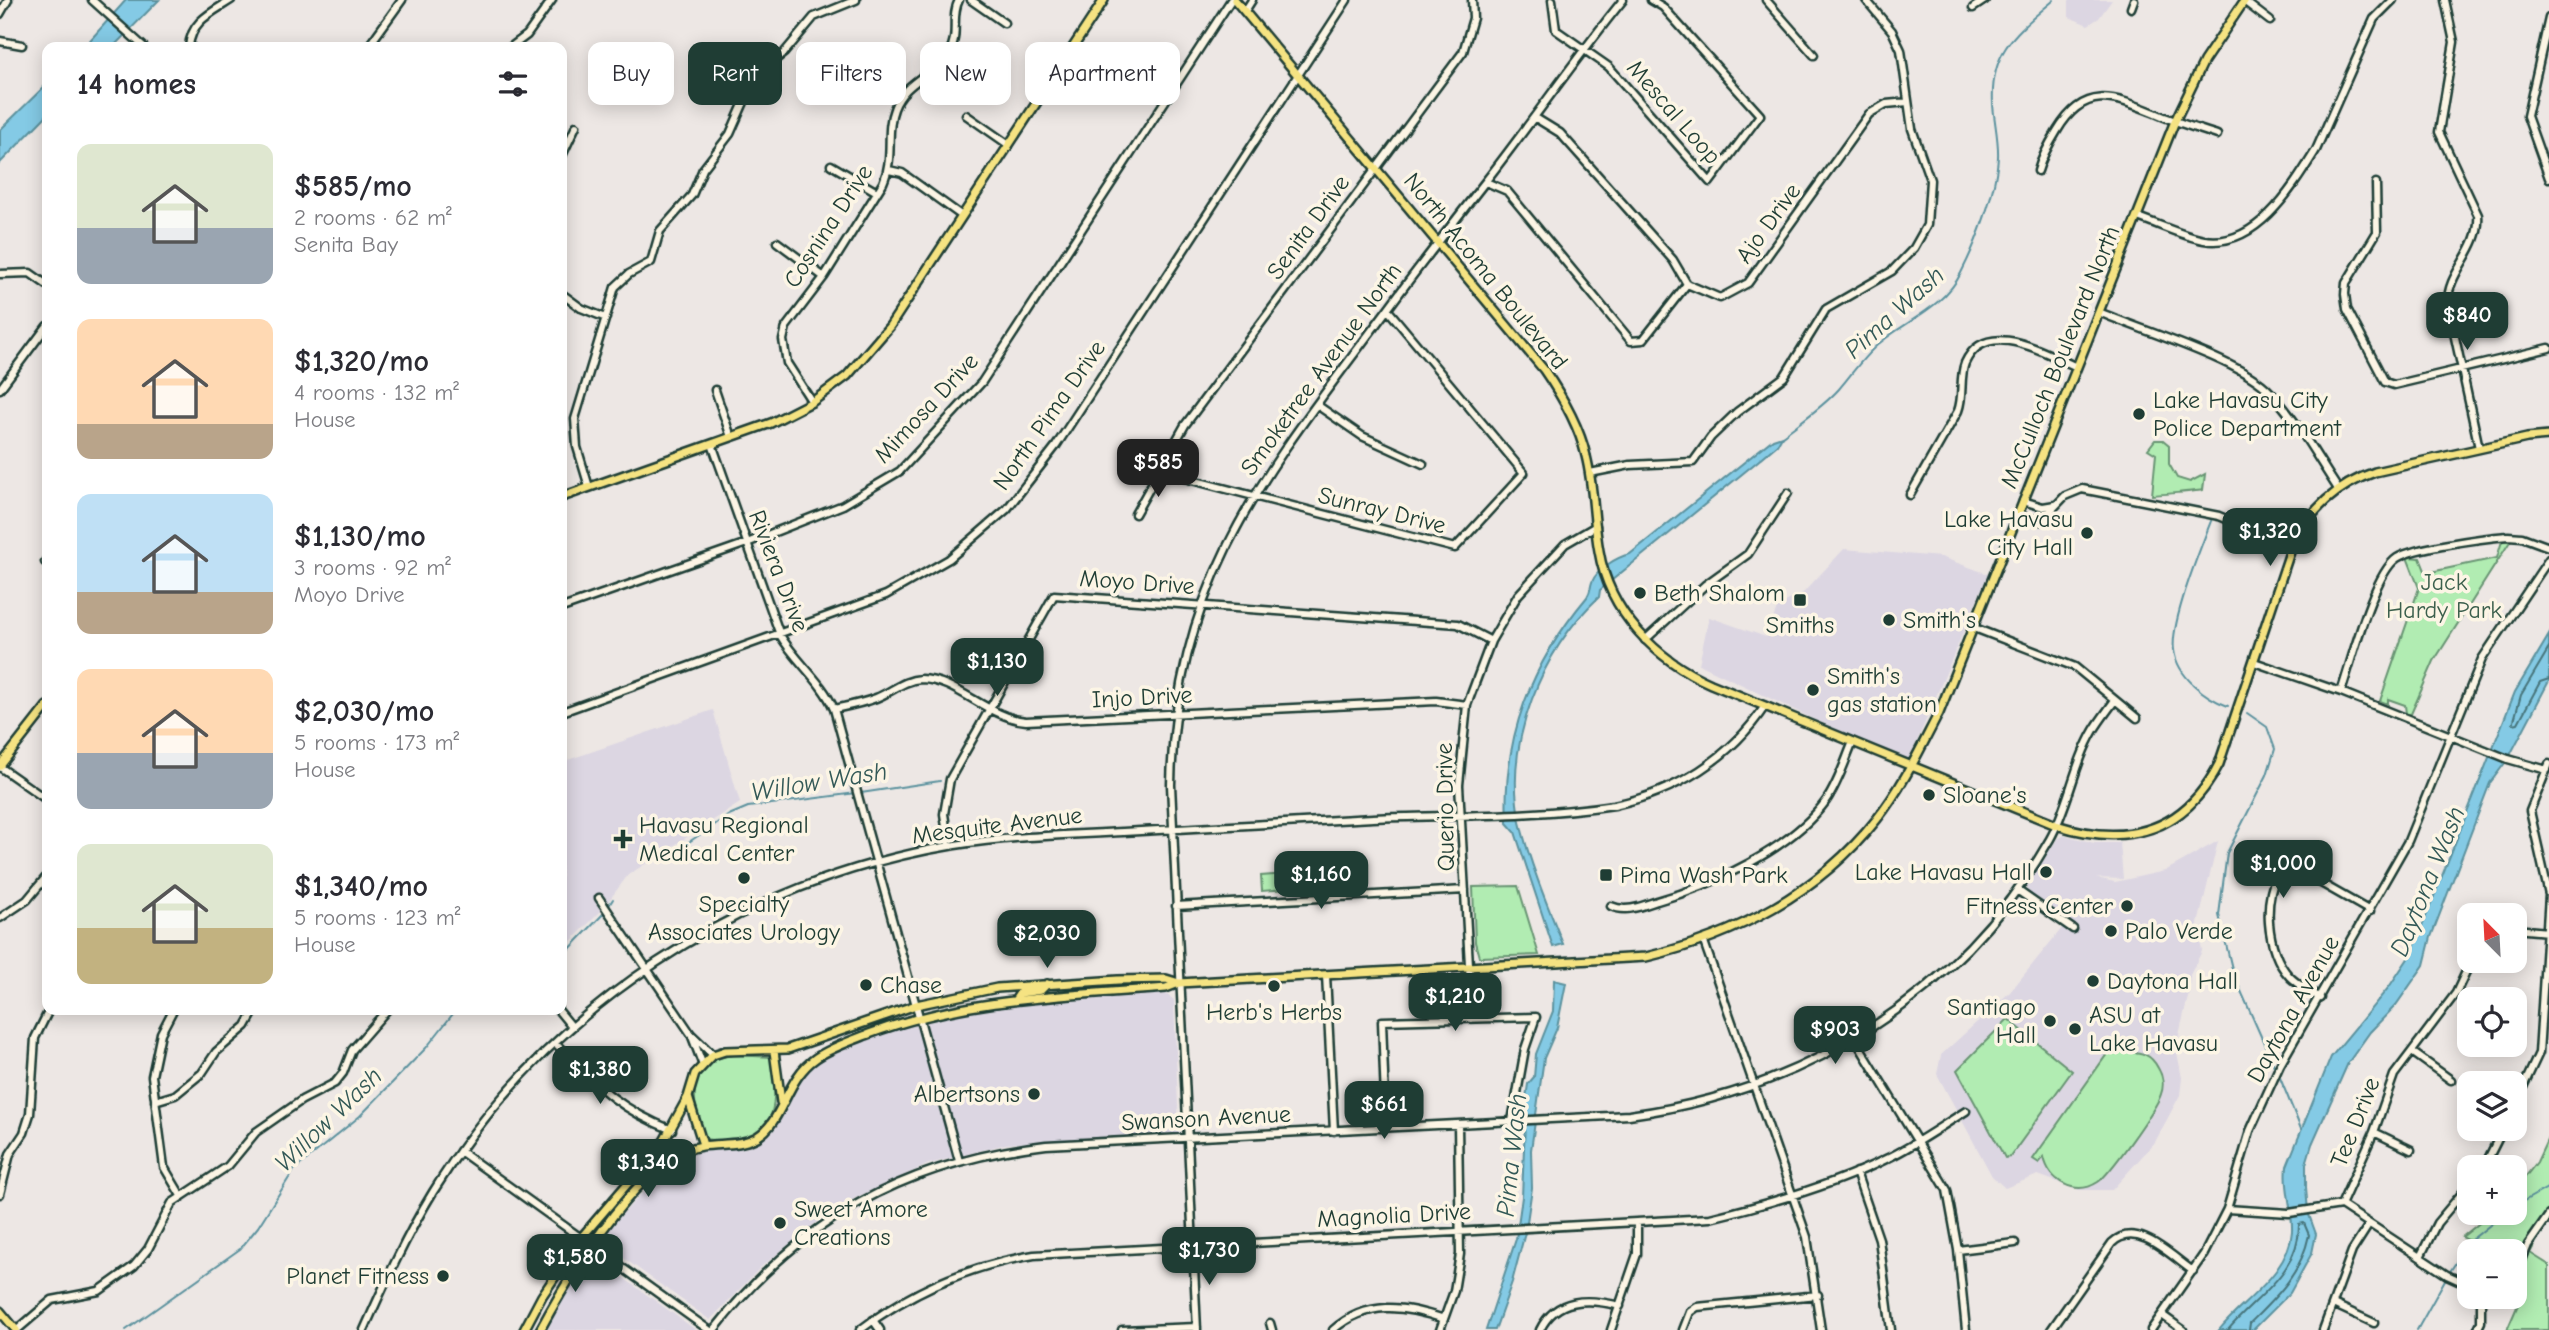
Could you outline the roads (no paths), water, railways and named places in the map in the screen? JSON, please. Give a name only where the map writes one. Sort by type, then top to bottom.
[{"type":"main road","points":[[567,495],[771,423],[812,402],[847,376],[878,344],[1104,0]]},
{"type":"main road","name":"North Acoma Boulevard","points":[[1233,0],[1376,167],[1551,379],[1579,433],[1590,473],[1599,551],[1610,587],[1631,624],[1645,640],[1692,676],[2056,825],[2085,834],[2129,835],[2151,829],[2186,809],[2211,779],[2219,764],[2292,545],[2314,512],[2338,489],[2375,472],[2527,438],[2549,436]]},
{"type":"main road","name":"McCulloch Boulevard North","points":[[1179,983],[1619,960],[1704,942],[1771,910],[1839,860],[1875,821],[1913,766],[1939,713],[2175,121],[2204,61],[2244,0]]},
{"type":"main road","points":[[0,766],[42,712]]},
{"type":"main road","points":[[524,1330],[542,1296],[581,1238],[672,1130],[688,1097],[691,1083],[702,1063],[713,1055],[732,1050],[774,1051],[820,1041],[867,1020],[972,992],[1047,984],[1166,979],[1179,983]]},
{"type":"main road","points":[[540,1330],[565,1284],[591,1245],[652,1174],[676,1155],[703,1145],[731,1144],[755,1138],[768,1127],[795,1078],[816,1058],[854,1039],[919,1017],[1016,999],[1166,988],[1179,983]]},
{"type":"main road","points":[[1016,999],[1020,993],[1041,990],[1047,984]]},
{"type":"main road","points":[[774,1051],[781,1103]]},
{"type":"main road","points":[[688,1097],[703,1145]]},
{"type":"main road","points":[[0,1311],[16,1330]]},
{"type":"street","points":[[0,14],[8,0]]},
{"type":"street","points":[[92,0],[138,42]]},
{"type":"street","points":[[190,42],[200,20],[231,0]]},
{"type":"street","points":[[372,42],[402,0]]},
{"type":"street","points":[[518,42],[527,35],[552,0]]},
{"type":"street","points":[[589,487],[577,447],[575,419],[615,287],[629,274],[651,262],[664,224],[692,195],[703,169],[730,134],[756,75],[784,53],[814,17],[856,0]]},
{"type":"street","name":"Cosnina Drive","points":[[812,402],[792,374],[783,340],[791,316],[824,277],[889,170],[892,113],[916,79],[948,54],[955,39],[954,9],[958,0]]},
{"type":"street","points":[[971,0],[1004,23]]},
{"type":"street","name":"Mimosa Drive","points":[[567,606],[747,543],[843,505],[900,471],[982,382],[1233,0]]},
{"type":"street","points":[[1245,11],[1252,0]]},
{"type":"street","name":"North Pima Drive","points":[[567,710],[887,595],[949,559],[1007,509],[1056,446],[1347,0]]},
{"type":"street","name":"Senita Drive","points":[[1135,514],[1185,425],[1463,52],[1473,18],[1472,0]]},
{"type":"street","points":[[1552,0],[1556,30],[1583,49]]},
{"type":"street","name":"Smoketree Avenue North","points":[[1197,1328],[1172,829],[1172,760],[1175,715],[1189,642],[1200,606],[1228,540],[1252,497],[1438,242],[1623,0]]},
{"type":"street","name":"Mescal Loop","points":[[1583,49],[1609,67],[1710,182],[1760,115],[1663,7],[1651,0]]},
{"type":"street","points":[[1766,0],[1814,55]]},
{"type":"street","points":[[1590,473],[1630,465],[1693,462],[1723,425],[1784,377],[1826,309],[1892,271],[1906,259],[1924,233],[1931,198],[1928,174],[1914,137],[1897,40],[1866,0]]},
{"type":"street","points":[[1973,8],[1986,0]]},
{"type":"street","points":[[2131,8],[2134,0]]},
{"type":"street","points":[[2244,0],[2270,21]]},
{"type":"street","points":[[2137,216],[2204,240],[2221,240],[2251,230],[2304,170],[2316,150],[2374,19],[2393,0]]},
{"type":"street","points":[[2445,0],[2454,50],[2439,132],[2478,215],[2479,223],[2475,242],[2447,290],[2461,368],[2480,448]]},
{"type":"street","points":[[2549,18],[2528,105],[2529,126],[2549,178]]},
{"type":"street","points":[[0,41],[22,45]]},
{"type":"street","points":[[2038,171],[2049,143],[2066,117],[2076,107],[2093,99],[2121,99],[2217,135]]},
{"type":"street","name":"Ajo Drive","points":[[1686,284],[1720,298],[1748,283],[1869,114],[1886,104],[1908,102]]},
{"type":"street","points":[[966,115],[1009,145]]},
{"type":"street","points":[[1486,182],[1507,191],[1631,341],[1643,340],[1686,284],[1672,260],[1560,133],[1534,117]]},
{"type":"street","points":[[567,145],[576,126]]},
{"type":"street","points":[[2540,155],[2549,151]]},
{"type":"street","points":[[831,165],[877,192]]},
{"type":"street","points":[[889,170],[902,173],[962,216]]},
{"type":"street","points":[[2376,183],[2377,232],[2346,283],[2345,294],[2347,309],[2387,384],[2549,348]]},
{"type":"street","points":[[777,242],[824,277]]},
{"type":"street","points":[[0,274],[16,271],[30,273],[42,281]]},
{"type":"street","points":[[567,298],[581,308],[606,318]]},
{"type":"street","name":"Sunray Drive","points":[[1157,471],[1455,548],[1524,473],[1388,310]]},
{"type":"street","points":[[2099,312],[2234,367],[2259,383],[2276,398],[2338,489]]},
{"type":"street","points":[[0,389],[42,333]]},
{"type":"street","points":[[1910,495],[1958,411],[1962,400],[1964,367],[1981,345],[2004,340],[2077,367]]},
{"type":"street","points":[[715,390],[731,437]]},
{"type":"street","points":[[1317,405],[1362,436],[1423,464]]},
{"type":"street","name":"Riviera Drive","points":[[712,444],[780,635],[797,660],[825,691],[834,709],[959,1161]]},
{"type":"street","points":[[2017,515],[2041,520],[2073,491],[2102,492],[2219,516],[2292,545]]},
{"type":"street","points":[[1645,640],[1705,585],[1748,554],[1788,493]]},
{"type":"street","points":[[2023,501],[2043,508],[2057,504]]},
{"type":"street","name":"Querio Drive","points":[[1472,1019],[1459,763],[1467,705],[1491,641],[1518,596],[1535,575],[1577,534],[1596,526]]},
{"type":"street","points":[[2341,692],[2378,582],[2396,559],[2417,552],[2508,536],[2522,537],[2549,547]]},
{"type":"street","name":"Daytona Avenue","points":[[2151,1330],[2193,1272],[2227,1209],[2250,1131],[2280,1065],[2408,841],[2490,645],[2549,559]]},
{"type":"street","name":"Moyo Drive","points":[[949,846],[944,814],[950,779],[1054,595],[1458,624],[1491,641]]},
{"type":"street","points":[[1972,627],[2075,667],[2137,718]]},
{"type":"street","points":[[2254,662],[2341,692],[2508,759],[2548,767],[2530,811],[2549,895],[2539,1053],[2527,1078]]},
{"type":"street","name":"Injo Drive","points":[[834,709],[880,697],[898,685],[917,679],[941,683],[988,709],[1026,722],[1436,701],[1467,705]]},
{"type":"street","name":"Swanson Avenue","points":[[711,1330],[765,1271],[826,1222],[894,1184],[959,1161],[1046,1145],[1657,1111],[1711,1100],[1755,1087],[1815,1062],[1908,1003],[1950,967],[2017,890],[2056,825],[2093,731],[2115,700]]},
{"type":"street","name":"Mesquite Avenue","points":[[364,1330],[413,1227],[460,1152],[500,1100],[572,1027],[648,968],[697,937],[765,902],[876,862],[949,846],[1026,837],[1598,807],[1649,796],[1682,782],[1713,762],[1740,738],[1765,706]]},
{"type":"street","points":[[1611,906],[1626,910],[1685,894],[1755,860],[1798,828],[1825,802],[1853,742]]},
{"type":"street","points":[[0,766],[42,796]]},
{"type":"street","points":[[2320,998],[2289,976],[2278,956],[2269,911],[2276,877],[2282,868],[2291,866],[2370,911]]},
{"type":"street","points":[[0,918],[27,900],[42,882]]},
{"type":"street","points":[[1176,905],[1465,890]]},
{"type":"street","points":[[2017,890],[2073,929]]},
{"type":"street","points":[[599,898],[691,1034],[702,1063]]},
{"type":"street","points":[[2527,930],[2548,932]]},
{"type":"street","points":[[1704,942],[1793,1193],[1812,1256],[1821,1330]]},
{"type":"street","name":"Tee Drive","points":[[2227,1209],[2289,1213],[2341,1205],[2374,1132],[2394,1075],[2456,993],[2466,973]]},
{"type":"street","points":[[1326,975],[1334,1130]]},
{"type":"street","points":[[0,1194],[10,1154],[27,1125],[35,1038],[46,1015]]},
{"type":"street","points":[[171,1015],[155,1054],[152,1076],[164,1167],[180,1194]]},
{"type":"street","points":[[155,1101],[175,1095],[202,1073],[216,1052],[246,1026],[253,1015]]},
{"type":"street","points":[[16,1330],[52,1300],[99,1291],[134,1266],[148,1249],[164,1213],[180,1194],[228,1166],[256,1132],[302,1100],[335,1083],[343,1073],[352,1050],[383,1015]]},
{"type":"street","points":[[562,1015],[572,1027]]},
{"type":"street","points":[[1386,1128],[1382,1021],[1536,1017],[1525,1049],[1512,1121]]},
{"type":"street","points":[[691,1034],[713,1055]]},
{"type":"street","points":[[1855,1039],[1947,1190],[1958,1250],[1966,1330]]},
{"type":"street","points":[[555,1043],[616,1103],[672,1130]]},
{"type":"street","points":[[2412,1052],[2451,1080]]},
{"type":"street","name":"Magnolia Drive","points":[[860,1330],[927,1287],[1006,1260],[1062,1253],[1710,1218],[1856,1172],[1888,1158],[1966,1111]]},
{"type":"street","points":[[1440,1330],[1457,1279],[1460,1231],[1458,1124]]},
{"type":"street","points":[[2374,1132],[2411,1150]]},
{"type":"street","points":[[460,1152],[711,1330]]},
{"type":"street","points":[[1856,1172],[1879,1239],[1891,1330]]},
{"type":"street","points":[[2421,1255],[2437,1223],[2457,1199]]},
{"type":"street","points":[[2341,1205],[2368,1226],[2421,1255],[2457,1280]]},
{"type":"street","points":[[2527,1248],[2549,1215]]},
{"type":"street","points":[[1611,1330],[1637,1254],[1637,1223]]},
{"type":"street","points":[[2323,1330],[2352,1251],[2368,1226]]},
{"type":"street","points":[[2051,1330],[2112,1243],[2122,1236],[2132,1234],[2143,1237],[2193,1272]]},
{"type":"street","points":[[1958,1250],[2015,1243]]},
{"type":"street","points":[[1683,1330],[1690,1312],[1697,1307],[1818,1295]]},
{"type":"street","points":[[1540,1330],[1552,1312],[1570,1303],[1597,1300],[1620,1306]]},
{"type":"street","points":[[2333,1304],[2374,1323]]},
{"type":"street","points":[[1333,1330],[1357,1314],[1388,1307],[1411,1308],[1444,1319]]},
{"type":"street","points":[[2477,1330],[2481,1309]]},
{"type":"street","points":[[2162,1315],[2183,1330]]},
{"type":"street","points":[[873,1320],[880,1330]]},
{"type":"street","points":[[1122,1330],[1197,1328]]},
{"type":"water","points":[[126,0],[159,0],[118,42],[88,42]]},
{"type":"water","points":[[42,89],[42,120],[0,163],[0,130]]},
{"type":"water","points":[[1782,436],[1777,445],[1600,590],[1599,597],[1560,643],[1544,671],[1522,730],[1516,792],[1528,852],[1563,944],[1553,947],[1515,832],[1507,823],[1510,760],[1524,702],[1536,675],[1603,568],[1630,554],[1773,439]]},
{"type":"water","points":[[2549,635],[2549,681],[2508,759],[2490,783],[2431,937],[2424,965],[2396,1005],[2370,1032],[2348,1063],[2312,1144],[2306,1164],[2306,1187],[2308,1212],[2316,1234],[2312,1253],[2290,1293],[2253,1330],[2219,1330],[2274,1273],[2283,1260],[2292,1231],[2287,1166],[2331,1057],[2389,987],[2411,954],[2515,692]]},
{"type":"water","points":[[1554,980],[1566,983],[1557,1028],[1544,1058],[1531,1150],[1532,1188],[1526,1229],[1512,1282],[1495,1330],[1486,1330],[1516,1239],[1522,1197],[1528,1084],[1534,1077],[1536,1054],[1553,1011]]},
{"type":"waterway","name":"Pima Wash","points":[[1781,437],[1833,396],[1875,347],[1936,304],[1954,285],[1979,232],[1990,200],[1996,170],[1998,144],[1993,104],[1996,69],[2008,44],[2054,0]]},
{"type":"waterway","points":[[2211,521],[2181,605],[2174,650],[2176,660],[2186,677],[2210,698],[2228,706]]},
{"type":"waterway","points":[[2247,713],[2267,727],[2275,749],[2267,775],[2227,853],[2219,915],[2233,973],[2275,1068]]},
{"type":"waterway","name":"Willow Wash","points":[[861,793],[940,781]]},
{"type":"waterway","name":"Willow Wash","points":[[674,852],[729,815],[748,807],[856,793]]},
{"type":"waterway","name":"Willow Wash","points":[[608,907],[613,899]]},
{"type":"waterway","name":"Willow Wash","points":[[567,952],[605,912]]},
{"type":"waterway","name":"Willow Wash","points":[[126,1330],[240,1249],[258,1227],[294,1170],[360,1116],[426,1048],[452,1015]]},
{"type":"waterway","points":[[2278,1073],[2301,1129]]},
{"type":"waterway","points":[[2527,1199],[2549,1187]]},
{"type":"waterway","points":[[2449,1273],[2470,1241],[2490,1225]]},
{"type":"waterway","points":[[2417,1330],[2446,1278]]},
{"type":"place","name":"Lake Havasu City Police Department","points":[[2139,414]]},
{"type":"place","name":"Lake Havasu City Hall","points":[[2087,533]]},
{"type":"place","name":"Beth Shalom","points":[[1640,593]]},
{"type":"place","name":"Smiths","points":[[1800,600]]},
{"type":"place","name":"Smith's","points":[[1889,620]]},
{"type":"place","name":"Smith's gas station","points":[[1813,690]]},
{"type":"place","name":"Sloane's","points":[[1929,795]]},
{"type":"place","name":"Havasu Regional Medical Center","points":[[623,839]]},
{"type":"place","name":"Lake Havasu Hall","points":[[2046,872]]},
{"type":"place","name":"Pima Wash Park","points":[[1606,875]]},
{"type":"place","name":"Specialty Associates Urology","points":[[744,878]]},
{"type":"place","name":"Fitness Center","points":[[2127,906]]},
{"type":"place","name":"Palo Verde","points":[[2111,931]]},
{"type":"place","name":"Daytona Hall","points":[[2093,981]]},
{"type":"place","name":"Chase","points":[[866,985]]},
{"type":"place","name":"Herb's Herbs","points":[[1274,986]]},
{"type":"place","name":"Santiago Hall","points":[[2050,1021]]},
{"type":"place","name":"ASU at Lake Havasu","points":[[2075,1029]]},
{"type":"place","name":"Albertsons","points":[[1034,1094]]},
{"type":"place","name":"Sweet Amore Creations","points":[[780,1223]]},
{"type":"place","name":"Planet Fitness","points":[[443,1276]]},
{"type":"park label","name":"Jack Hardy Park","points":[[2444,596]]},
{"type":"water label","name":"Daytona Wash","points":[[2427,881]]}]
